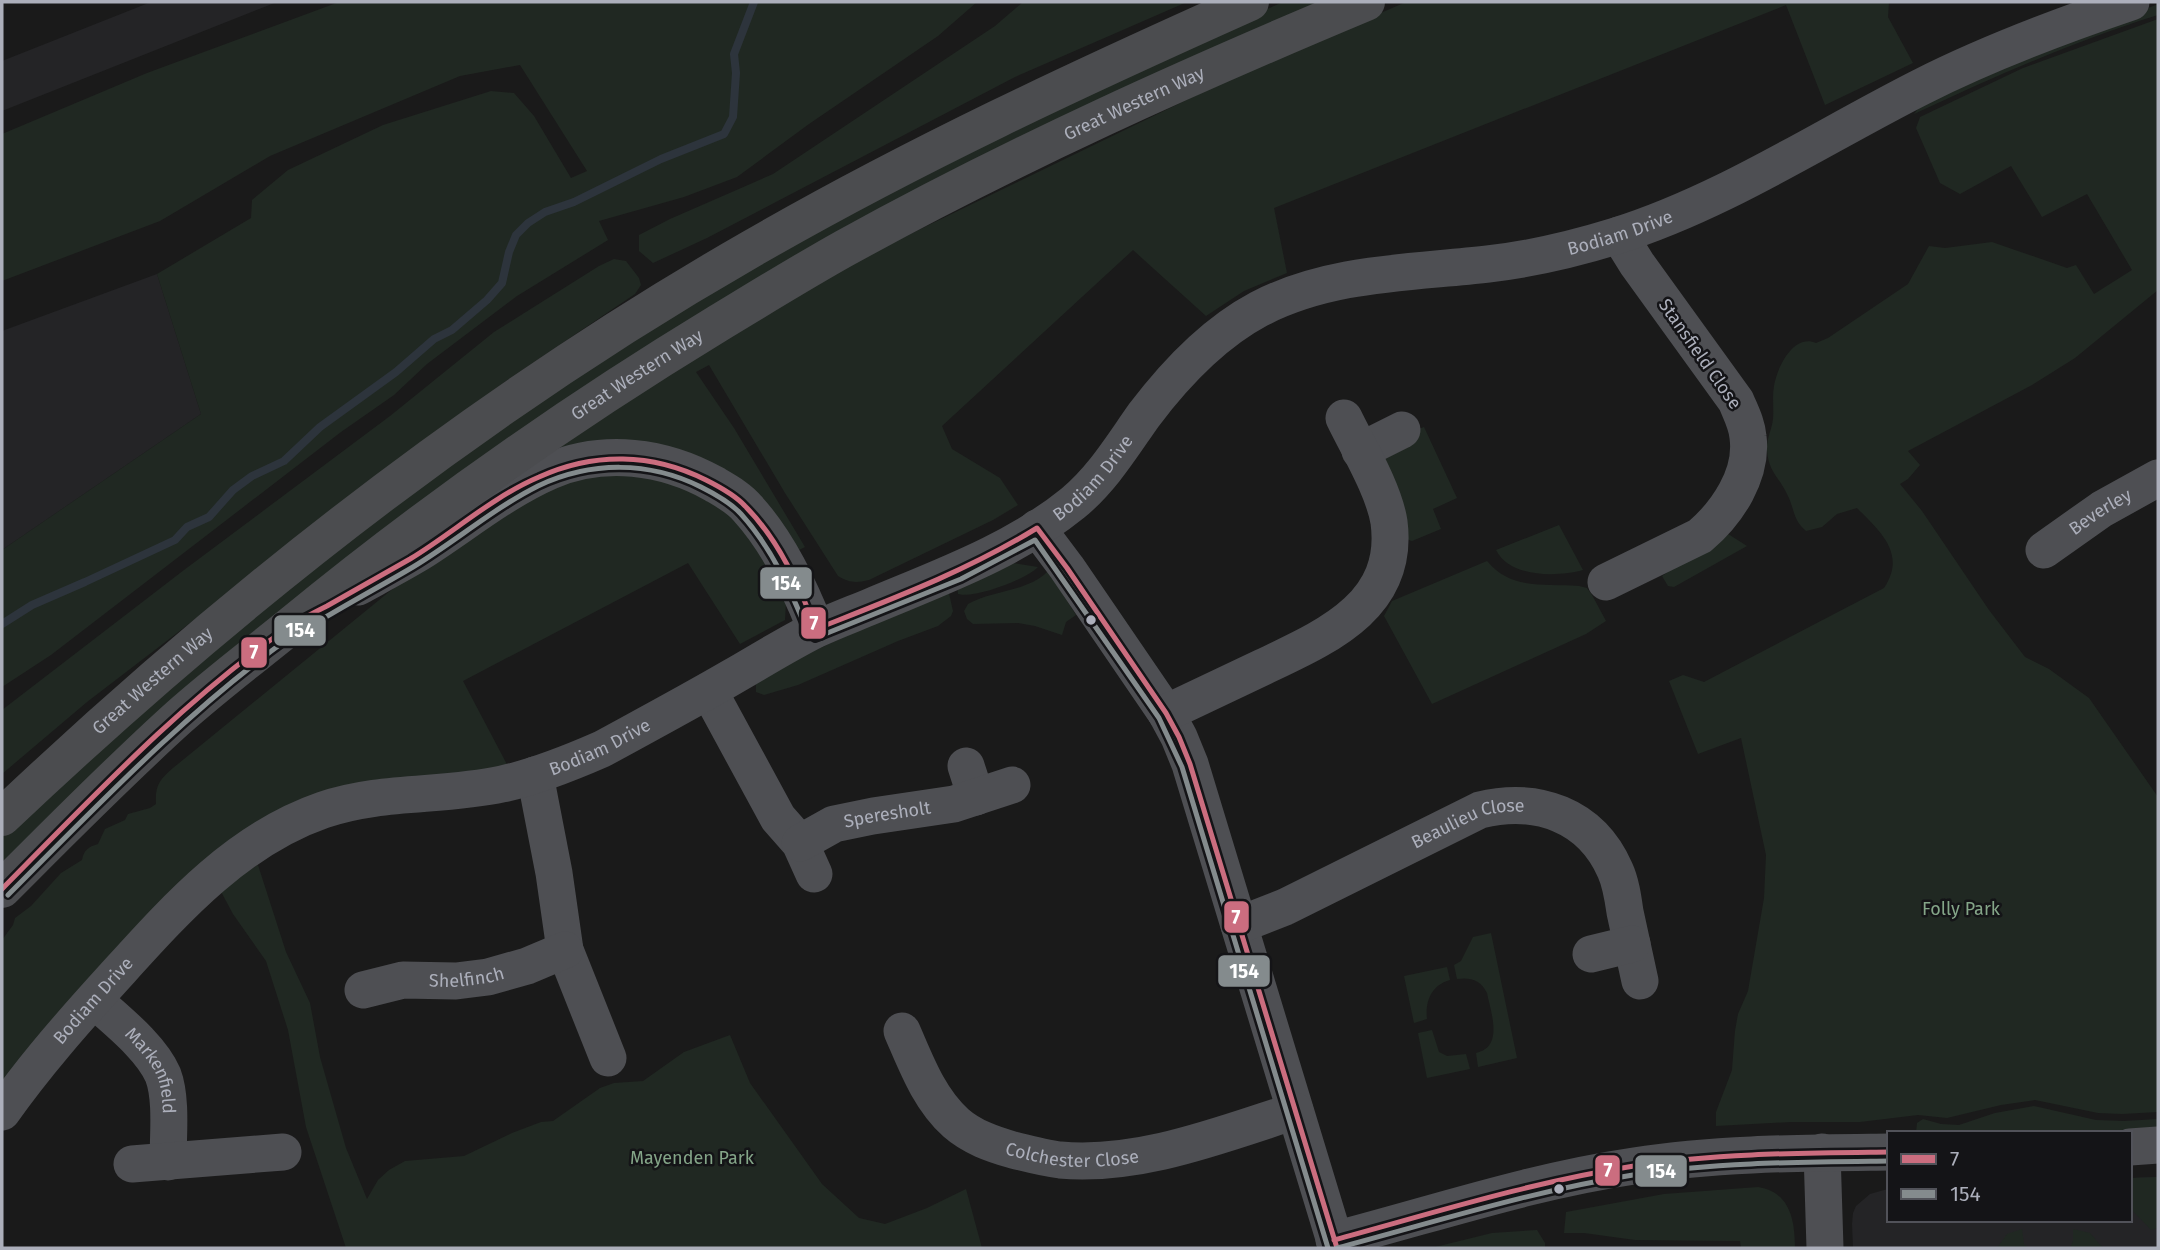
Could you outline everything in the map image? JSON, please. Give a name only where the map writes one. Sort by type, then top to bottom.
[{"type":"main road","name":"Great Western Way","points":[[2,817],[186,649],[334,530],[511,400],[618,330],[747,251],[912,161],[1091,74],[1250,2]]},
{"type":"main road","name":"Great Western Way","points":[[2,889],[164,731],[210,690],[427,518],[541,436],[622,383],[842,249],[1017,159],[1138,101],[1366,2]]},
{"type":"street","name":"Bodiam Drive","points":[[2,1112],[27,1075],[94,999],[213,874],[238,854],[268,836],[323,810],[359,801],[502,785],[602,749],[816,629],[949,574],[1014,543],[1074,502],[1115,458],[1163,392],[1198,354],[1224,331],[1258,310],[1328,283],[1381,274],[1515,261],[1619,235],[1663,219],[1768,170],[1891,102],[1968,65],[2131,2]]},
{"type":"street","name":"Stansfield Close","points":[[1606,582],[1653,576],[1700,536],[1723,513],[1736,492],[1749,448],[1748,434],[1736,401],[1619,235]]},
{"type":"street","points":[[1166,713],[1318,641],[1344,624],[1374,593],[1388,555],[1388,520],[1384,503],[1344,418]]},
{"type":"street","points":[[1360,451],[1402,430]]},
{"type":"street","points":[[288,628],[419,552],[538,477],[578,462],[610,458],[648,460],[686,469],[723,489],[743,504],[761,526],[789,570],[803,595],[816,629]]},
{"type":"street","name":"Beverley","points":[[2044,550],[2102,509],[2158,478]]},
{"type":"street","points":[[1037,528],[1166,713],[1179,737],[1190,764],[1336,1244],[1475,1200],[1621,1168],[1743,1155],[1887,1152]]},
{"type":"street","name":"Speresholt","points":[[709,691],[778,818],[807,859],[834,824],[932,809],[971,781],[1012,785]]},
{"type":"street","points":[[2,799],[52,770]]},
{"type":"street","points":[[535,775],[554,873],[565,950],[608,1058]]},
{"type":"street","name":"Beaulieu Close","points":[[1239,925],[1285,907],[1480,810],[1516,806],[1538,808],[1575,821],[1597,839],[1616,872],[1640,981]]},
{"type":"street","points":[[1591,954],[1632,944]]},
{"type":"street","name":"Shelfinch","points":[[363,990],[403,980],[456,981],[488,976],[527,966],[565,950]]},
{"type":"street","name":"Markenfield","points":[[94,999],[138,1041],[163,1075],[168,1096],[150,1163],[283,1152]]},
{"type":"street","name":"Colchester Close","points":[[902,1031],[932,1095],[954,1122],[981,1139],[1034,1155],[1060,1160],[1088,1160],[1157,1152],[1215,1137],[1294,1111]]},
{"type":"street","points":[[2132,1147],[2158,1144]]},
{"type":"street","points":[[1822,1152],[1825,1248]]},
{"type":"shaded area","points":[[151,2],[277,2],[2,111],[2,61]]},
{"type":"shaded area","points":[[157,274],[201,414],[2,550],[2,331]]},
{"type":"shaded area","points":[[2158,1177],[2158,1248],[1853,1248],[1852,1224],[1856,1206],[1870,1194],[1884,1190],[1887,1189],[1887,1222],[2132,1222],[2132,1178]]},
{"type":"green space","points":[[339,2],[977,2],[938,36],[737,177],[684,197],[599,221],[608,240],[517,296],[427,364],[394,395],[341,432],[51,655],[2,687],[2,550],[201,414],[157,274],[251,218],[252,200],[288,170],[383,125],[491,91],[514,93],[534,116],[571,178],[587,171],[520,65],[460,76],[270,156],[160,221],[2,281],[2,134],[147,73]]},
{"type":"green space","points":[[1023,2],[1187,2],[1015,77],[707,238],[653,263],[639,251],[639,235],[773,174],[995,26]]},
{"type":"green space","points":[[1283,2],[1327,2],[833,238],[2,863],[2,837],[179,674],[466,448],[778,250],[1159,57]]},
{"type":"green space","points":[[1406,2],[1889,2],[1888,17],[1913,63],[1825,105],[1786,5],[1274,208],[1287,273],[1244,291],[1206,316],[1133,250],[942,426],[952,449],[1000,478],[1018,505],[993,520],[869,580],[853,582],[838,576],[709,365],[696,372],[734,428],[805,547],[797,551],[747,490],[548,456],[625,398],[836,270],[1240,74]]},
{"type":"green space","points":[[2158,4],[2158,15],[2065,48],[1914,114],[1924,101]]},
{"type":"green space","name":"Folly Park","points":[[2158,19],[2158,290],[2075,358],[2032,385],[1908,451],[1920,465],[1900,484],[2025,657],[2049,669],[2089,698],[2158,797],[2158,1112],[2098,1113],[2035,1100],[1947,1118],[1918,1115],[1860,1122],[1716,1126],[1716,1112],[1732,1070],[1738,1014],[1748,991],[1764,898],[1766,855],[1741,738],[1698,754],[1669,681],[1683,675],[1704,682],[1884,588],[1893,564],[1892,554],[1882,534],[1857,508],[1837,514],[1822,527],[1806,531],[1798,522],[1790,499],[1772,469],[1767,450],[1773,419],[1773,390],[1779,370],[1794,347],[1808,341],[1816,343],[1828,338],[1908,284],[1929,246],[1945,248],[1992,242],[2067,268],[2076,265],[2094,294],[2132,270],[2087,194],[2042,217],[2011,166],[1960,194],[1940,183],[1916,128],[1920,117],[2023,68]]},
{"type":"green space","points":[[614,259],[626,261],[639,278],[641,285],[635,294],[506,381],[87,702],[2,774],[2,710],[390,416],[494,332]]},
{"type":"green space","points":[[1424,427],[1457,498],[1433,509],[1441,529],[1412,541],[1406,539],[1392,502],[1383,460],[1386,448],[1393,440]]},
{"type":"green space","points":[[599,473],[669,477],[745,523],[786,602],[785,620],[740,644],[688,563],[463,681],[511,772],[302,809],[2,1092],[2,940],[15,918],[31,906],[61,873],[82,860],[87,849],[98,844],[105,829],[125,820],[128,814],[156,804],[159,784],[173,768],[438,552],[535,490]]},
{"type":"green space","points":[[1559,525],[1583,570],[1560,574],[1535,573],[1512,566],[1496,550]]},
{"type":"green space","points":[[1725,532],[1747,546],[1674,587],[1668,586],[1662,576]]},
{"type":"green space","points":[[1487,561],[1497,571],[1518,581],[1587,588],[1606,621],[1586,634],[1432,704],[1384,616],[1392,601]]},
{"type":"green space","points":[[1013,563],[1038,567],[1000,587],[976,594],[958,594],[957,585]]},
{"type":"green space","points":[[1048,571],[1076,615],[1066,622],[1062,635],[1018,623],[973,624],[967,619],[964,611],[968,604],[1030,583]]},
{"type":"green space","points":[[948,589],[953,611],[951,616],[938,626],[798,685],[764,695],[756,692],[756,684],[781,666]]},
{"type":"green space","name":"Mayenden Park","points":[[258,865],[286,952],[310,1003],[320,1057],[346,1148],[367,1199],[378,1180],[405,1161],[464,1156],[512,1133],[541,1122],[553,1121],[600,1088],[614,1083],[643,1081],[684,1052],[730,1035],[750,1083],[822,1184],[859,1218],[885,1224],[966,1189],[982,1248],[346,1248],[306,1127],[288,1030],[266,961],[233,914],[218,886]]},
{"type":"green space","points":[[1491,933],[1517,1058],[1478,1067],[1476,1053],[1485,1050],[1493,1037],[1493,1019],[1487,993],[1475,980],[1457,979],[1454,965],[1461,961],[1473,937]]},
{"type":"green space","points":[[1447,967],[1450,980],[1443,982],[1431,995],[1427,1006],[1427,1019],[1414,1023],[1404,976]]},
{"type":"green space","points":[[1432,1030],[1439,1052],[1447,1056],[1466,1054],[1470,1069],[1427,1078],[1418,1033]]},
{"type":"green space","points":[[2034,1106],[2096,1120],[2158,1119],[2158,1133],[1916,1131],[1917,1123],[1923,1119],[1959,1125],[1995,1113]]},
{"type":"green space","points":[[2158,1177],[2158,1228],[2151,1230],[2132,1210],[2132,1178]]},
{"type":"green space","points":[[1758,1187],[1769,1190],[1784,1201],[1792,1218],[1795,1248],[1741,1248],[1740,1241],[1635,1240],[1564,1233],[1566,1212],[1664,1194]]},
{"type":"green space","points":[[2022,1229],[2024,1244],[2028,1248],[1997,1248],[2007,1234]]},
{"type":"green space","points":[[2073,1229],[2090,1233],[2103,1248],[2070,1248]]},
{"type":"green space","points":[[1537,1230],[1545,1248],[1431,1248],[1492,1233]]},
{"type":"waterway","points":[[2,624],[32,605],[175,540],[187,527],[209,517],[233,490],[252,476],[284,461],[320,427],[396,372],[434,339],[452,330],[487,300],[502,283],[516,235],[528,223],[545,212],[574,202],[661,159],[724,134],[733,117],[736,73],[734,54],[754,2]]},
{"type":"transit line","name":"7","points":[[2,889],[138,752],[247,657],[286,629],[426,549],[505,495],[560,469],[602,460],[644,461],[686,471],[727,491],[757,519],[778,549],[816,629],[956,571],[1037,528],[1166,713],[1179,737],[1190,764],[1337,1248]]},
{"type":"transit line","name":"154","points":[[8,895],[144,760],[251,667],[299,631],[413,567],[522,495],[558,478],[599,468],[641,469],[681,478],[722,499],[741,514],[762,541],[788,586],[808,633],[815,638],[961,579],[1035,540],[1159,718],[1182,767],[1328,1248]]},
{"type":"transit line","name":"7","points":[[1334,1240],[1520,1189],[1634,1166],[1729,1156],[1887,1152]]},
{"type":"transit line","name":"154","points":[[1337,1248],[1521,1198],[1633,1175],[1728,1165],[1887,1161]]}]
